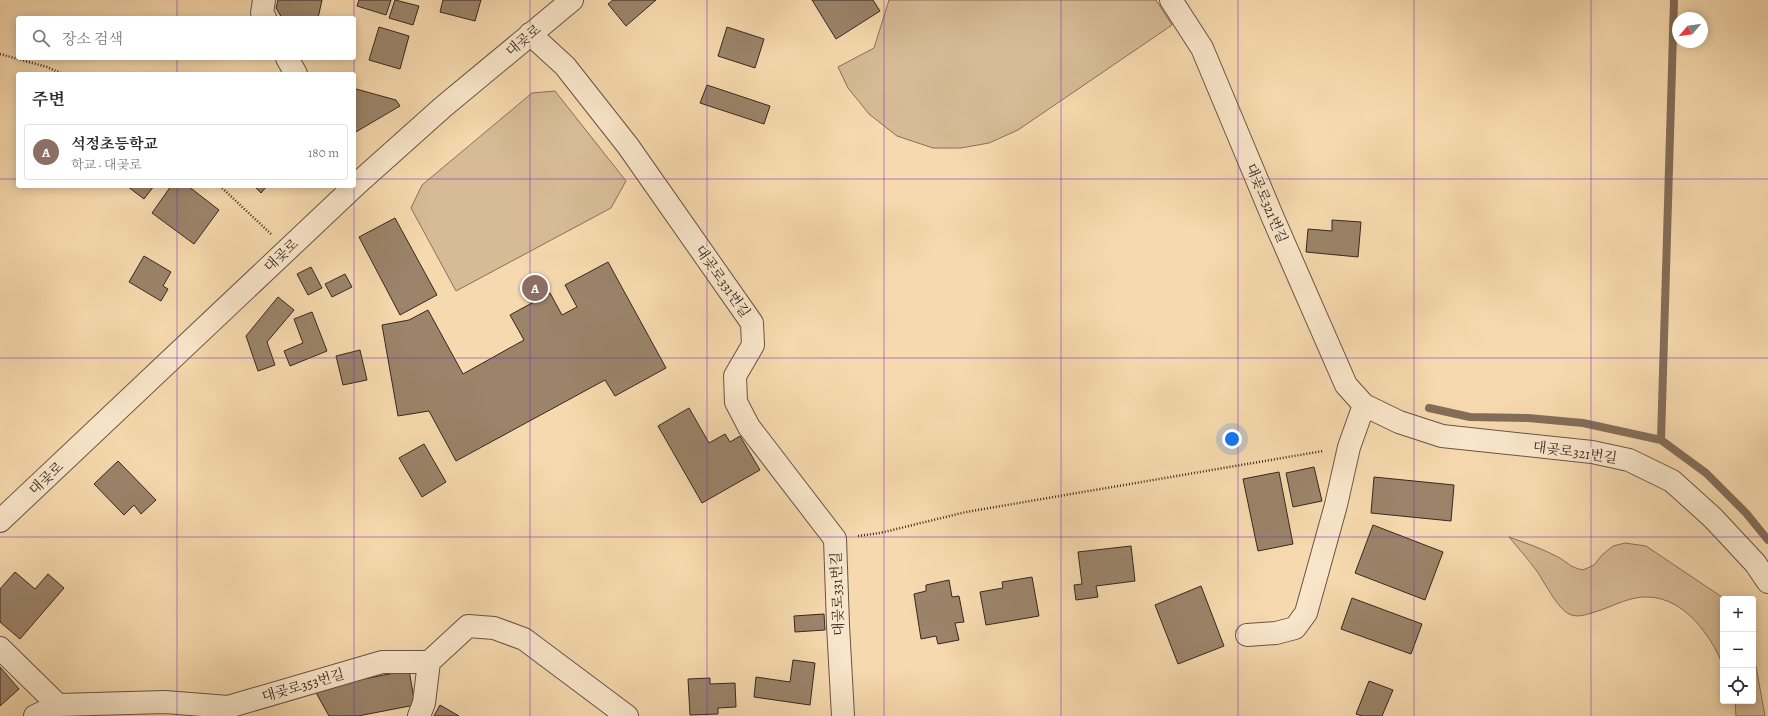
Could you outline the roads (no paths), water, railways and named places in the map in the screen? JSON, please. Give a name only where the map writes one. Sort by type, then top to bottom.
[{"type":"street","points":[[264,0],[262,13],[264,16]]},
{"type":"street","name":"대곶로","points":[[356,179],[572,0]]},
{"type":"street","name":"대곶로321번길","points":[[1171,0],[1202,48],[1273,218],[1346,385],[1364,405],[1399,422],[1442,436],[1592,452],[1629,460],[1672,481],[1713,518],[1754,563],[1768,582]]},
{"type":"street","name":"대곶로331번길","points":[[530,34],[565,66],[628,146],[752,323],[753,345],[735,376],[736,402],[749,427],[835,539],[843,716]]},
{"type":"street","points":[[288,60],[295,72]]},
{"type":"street","name":"대곶로","points":[[0,521],[287,249],[347,188]]},
{"type":"street","points":[[1247,635],[1276,633],[1295,628],[1306,613],[1336,504],[1349,447],[1364,405]]},
{"type":"street","points":[[418,716],[424,703],[429,662],[468,626],[494,628],[524,639],[627,716]]},
{"type":"street","points":[[0,648],[58,705]]},
{"type":"street","name":"대곶로353번길","points":[[34,716],[58,705],[165,702],[228,707],[382,662],[429,662]]},
{"type":"waterway","points":[[1674,0],[1661,440],[1706,473],[1746,513],[1768,540]]},
{"type":"waterway","points":[[1429,408],[1470,417],[1528,418],[1583,423],[1661,440]]},
{"type":"place","name":"석정초등학교","points":[[535,288]]}]
